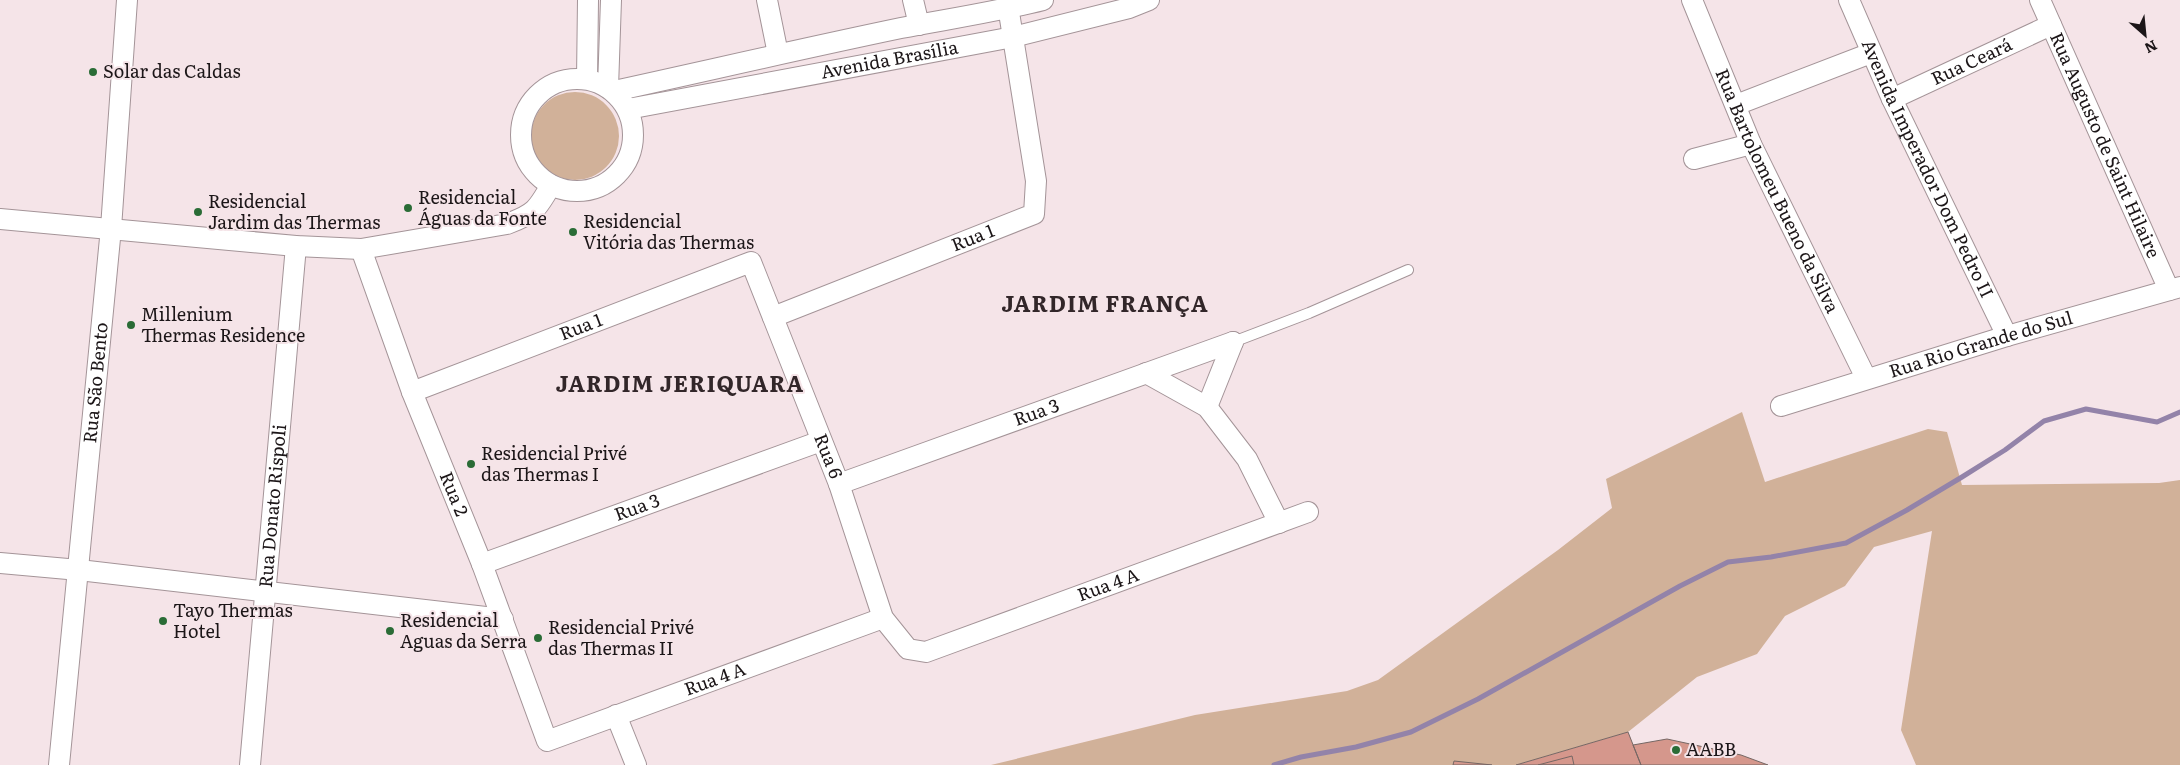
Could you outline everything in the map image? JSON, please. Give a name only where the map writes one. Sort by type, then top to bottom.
[{"type":"street","name":"Rua São Bento","points":[[59,765],[111,228],[127,0]]},
{"type":"street","points":[[587,79],[588,0]]},
{"type":"street","points":[[611,0],[611,90]]},
{"type":"street","points":[[767,0],[778,54]]},
{"type":"street","points":[[914,0],[919,25]]},
{"type":"street","name":"Avenida Brasília","points":[[611,90],[919,25],[1008,4],[1043,0]]},
{"type":"street","name":"Avenida Brasília","points":[[628,108],[1013,37],[1129,8],[1150,0]]},
{"type":"street","name":"Rua Bartolomeu Bueno da Silva","points":[[1692,0],[1751,144],[1866,378]]},
{"type":"street","name":"Avenida Imperador Dom Pedro II","points":[[1849,0],[1892,98],[2007,336]]},
{"type":"street","name":"Rua Augusto de Saint Hilaire","points":[[2040,0],[2175,288]]},
{"type":"street","points":[[1008,4],[1013,37]]},
{"type":"street","name":"Rua Ceará","points":[[1892,98],[2051,25]]},
{"type":"street","name":"Rua 1","points":[[773,318],[1034,214],[1036,181],[1013,37]]},
{"type":"street","points":[[1736,105],[1871,53]]},
{"type":"street","points":[[569,79],[587,79],[611,90],[628,108],[633,126],[634,144],[628,160],[617,175],[603,186],[586,191],[568,191],[551,185],[537,175],[526,160],[521,143],[522,126],[527,109],[538,95],[552,84],[569,79]]},
{"type":"street","points":[[1694,159],[1751,144]]},
{"type":"street","points":[[0,219],[296,246],[360,249],[507,224],[524,218],[538,209],[551,185]]},
{"type":"street","name":"Rua Donato Rispoli","points":[[250,765],[296,246]]},
{"type":"street","name":"Rua 2","points":[[360,249],[412,392],[503,619],[547,741]]},
{"type":"street","name":"Rua 1","points":[[412,392],[751,262]]},
{"type":"street","name":"Rua 6","points":[[751,262],[839,484],[882,618],[908,649]]},
{"type":"street","name":"Rua Rio Grande do Sul","points":[[1781,406],[1866,378],[2175,288]]},
{"type":"street","points":[[1207,407],[1233,342]]},
{"type":"street","name":"Rua 3","points":[[839,484],[1233,342]]},
{"type":"street","points":[[1146,373],[1207,407],[1247,459],[1279,523]]},
{"type":"street","name":"Rua 3","points":[[482,564],[821,441]]},
{"type":"street","name":"Rua 4 A","points":[[908,649],[926,652],[1308,512]]},
{"type":"street","points":[[0,563],[79,570],[503,619]]},
{"type":"street","name":"Rua 4 A","points":[[547,741],[882,618]]},
{"type":"street","points":[[616,715],[636,765]]},
{"type":"lane","points":[[1233,342],[1309,313],[1408,270]]},
{"type":"shaded area","points":[[575,92],[592,95],[606,105],[616,119],[619,136],[616,153],[606,167],[592,177],[575,180],[558,177],[544,167],[534,153],[531,136],[534,119],[544,105],[558,95]]},
{"type":"shaded area","points":[[1742,412],[1765,482],[1928,429],[1947,432],[1962,485],[2159,483],[2180,480],[2180,765],[1916,765],[1901,730],[1932,531],[1874,547],[1845,586],[1785,616],[1757,654],[1697,677],[1628,732],[1516,765],[991,765],[1195,715],[1347,691],[1378,680],[1558,550],[1612,508],[1606,479]]},
{"type":"building","points":[[1628,732],[1641,765],[1516,765]]},
{"type":"building","name":"AABB","points":[[1667,739],[1741,755],[1768,765],[1641,765],[1633,745]]},
{"type":"building","points":[[1572,756],[1574,765],[1538,765]]},
{"type":"building","points":[[1454,761],[1492,765],[1453,765]]},
{"type":"waterway","points":[[1274,765],[1301,757],[1356,747],[1411,732],[1478,699],[1680,586],[1728,562],[1771,557],[1846,543],[1962,477],[2005,450],[2044,421],[2086,409],[2157,422],[2180,412]]},
{"type":"place","name":"Solar das Caldas","points":[[93,72]]},
{"type":"place","name":"Residencial Águas da Fonte","points":[[408,208]]},
{"type":"place","name":"Residencial Jardim das Thermas","points":[[198,212]]},
{"type":"place","name":"Residencial Vitória das Thermas","points":[[573,232]]},
{"type":"place","name":"Millenium Thermas Residence","points":[[131,325]]},
{"type":"place","name":"Residencial Privé das Thermas I","points":[[471,464]]},
{"type":"place","name":"Tayo Thermas Hotel","points":[[163,621]]},
{"type":"place","name":"Residencial Aguas da Serra","points":[[390,631]]},
{"type":"place","name":"Residencial Privé das Thermas II","points":[[538,638]]},
{"type":"place","name":"AABB","points":[[1676,750]]},
{"type":"district","name":"JARDIM FRANÇA","points":[[1105,304]]},
{"type":"district","name":"JARDIM JERIQUARA","points":[[680,384]]}]
